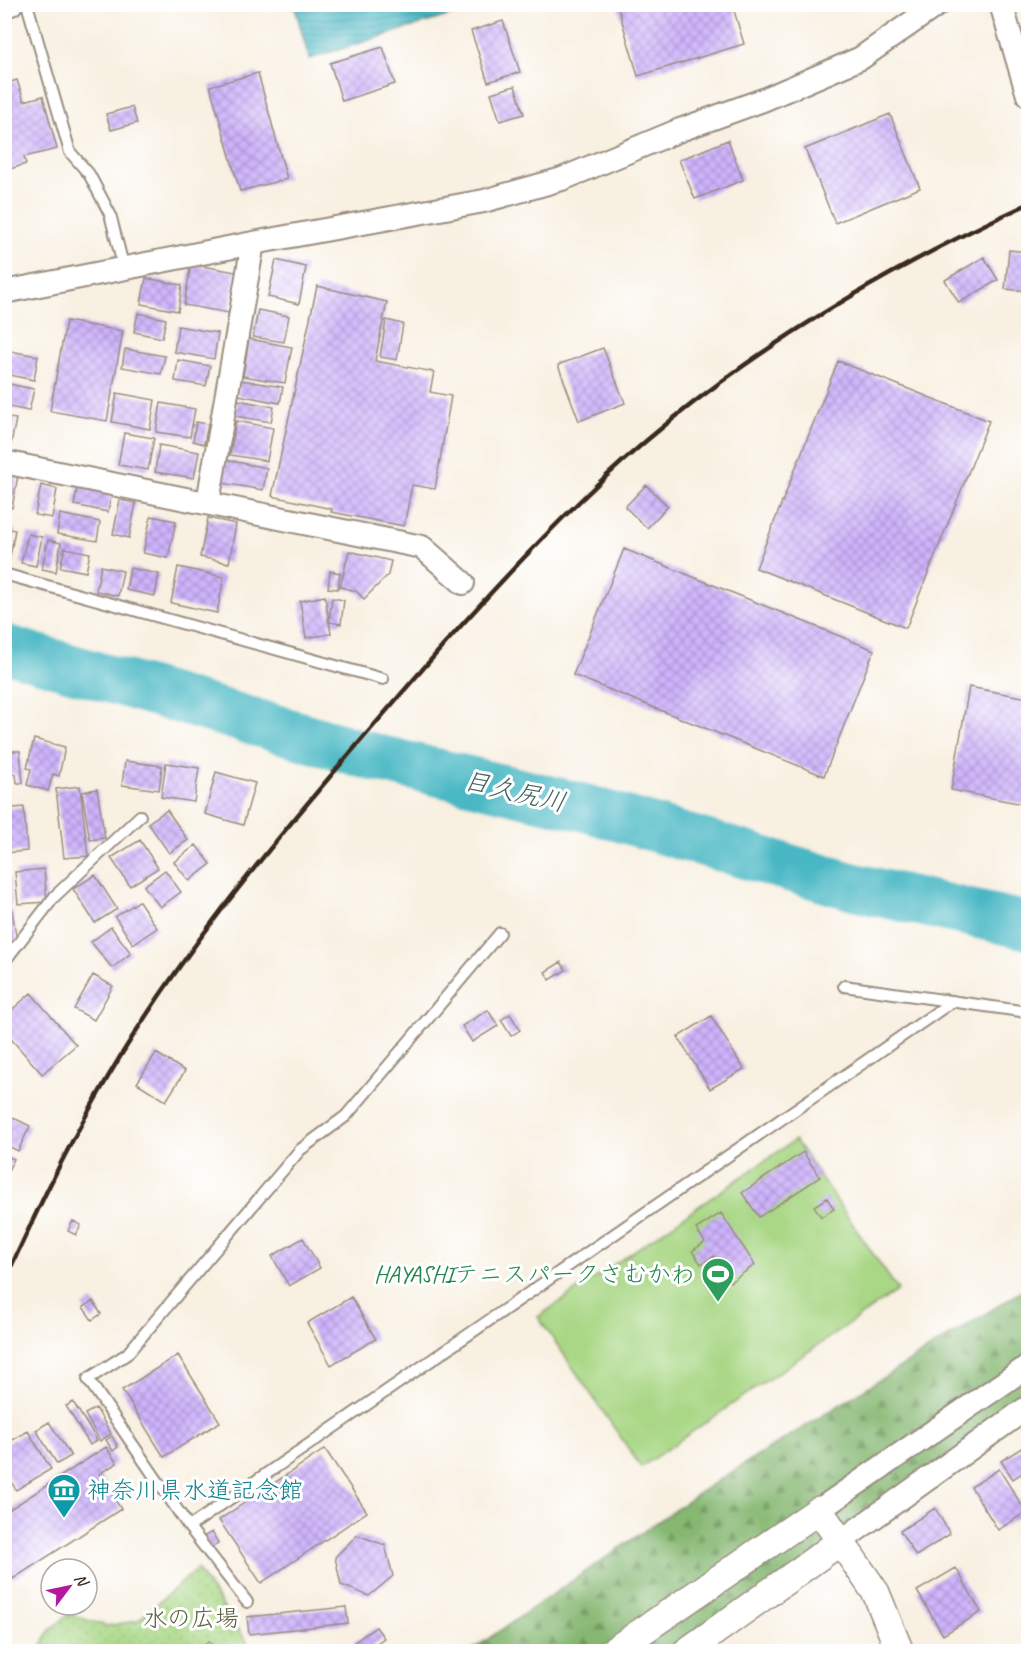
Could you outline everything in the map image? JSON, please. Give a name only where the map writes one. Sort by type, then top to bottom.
[{"type":"street","points":[[4,6],[11,4]]},
{"type":"street","points":[[4,292],[484,201],[562,179],[680,130],[763,100],[861,58],[938,4]]},
{"type":"street","points":[[1001,4],[1029,95]]},
{"type":"street","points":[[208,502],[253,243]]},
{"type":"street","points":[[4,462],[422,547],[463,583]]},
{"type":"street","points":[[612,1652],[1029,1366]]},
{"type":"street","points":[[687,1652],[1029,1407]]},
{"type":"street","points":[[819,1510],[876,1593],[900,1652]]},
{"type":"lane","points":[[27,4],[70,152],[89,174],[110,214],[124,270]]},
{"type":"lane","points":[[4,574],[383,679]]},
{"type":"lane","points":[[4,962],[55,896],[140,816]]},
{"type":"lane","points":[[247,1602],[189,1527],[88,1379],[127,1354],[300,1150],[346,1116],[500,933]]},
{"type":"lane","points":[[844,986],[1029,1012]]},
{"type":"lane","points":[[189,1527],[953,1001]]},
{"type":"green space","name":"HAYASHIテニスパークさむかわ","points":[[795,1140],[898,1290],[641,1467],[538,1317]]},
{"type":"green space","points":[[1028,1287],[1028,1407],[676,1651],[469,1652],[711,1485]]},
{"type":"green space","name":"水の広場","points":[[197,1569],[253,1651],[39,1652],[49,1631],[65,1617],[78,1617],[106,1626],[137,1621]]},
{"type":"water","points":[[303,5],[483,5],[309,59],[295,7]]},
{"type":"building","points":[[617,4],[732,4],[744,44],[638,76]]},
{"type":"building","points":[[503,21],[520,72],[488,82],[471,31]]},
{"type":"building","points":[[383,47],[395,84],[342,101],[330,63]]},
{"type":"building","points":[[258,73],[287,179],[240,191],[210,86]]},
{"type":"building","points":[[17,80],[24,101],[43,96],[57,149],[24,157],[26,164],[4,171],[4,84]]},
{"type":"building","points":[[515,86],[524,114],[500,121],[491,93]]},
{"type":"building","points":[[132,107],[137,123],[111,130],[106,114]]},
{"type":"building","points":[[890,114],[920,188],[835,223],[805,149]]},
{"type":"building","points":[[728,140],[743,180],[695,199],[679,160]]},
{"type":"building","points":[[1009,250],[1028,252],[1028,291],[1005,289]]},
{"type":"building","points":[[984,257],[998,280],[959,303],[945,280]]},
{"type":"building","points":[[276,260],[306,267],[299,304],[268,297]]},
{"type":"building","points":[[191,264],[236,272],[229,313],[184,305]]},
{"type":"building","points":[[146,278],[182,285],[178,311],[141,304]]},
{"type":"building","points":[[317,286],[387,302],[375,361],[434,372],[430,392],[451,396],[435,489],[412,485],[404,526],[331,512],[332,509],[272,496]]},
{"type":"building","points":[[258,310],[289,316],[284,342],[253,337]]},
{"type":"building","points":[[138,313],[166,319],[162,338],[134,332]]},
{"type":"building","points":[[386,320],[403,324],[397,360],[380,357]]},
{"type":"building","points":[[66,321],[123,331],[107,421],[50,411]]},
{"type":"building","points":[[178,326],[218,333],[214,359],[174,352]]},
{"type":"building","points":[[249,339],[292,347],[285,383],[243,376]]},
{"type":"building","points":[[603,348],[625,403],[579,421],[558,365]]},
{"type":"building","points":[[125,349],[165,356],[161,374],[122,367]]},
{"type":"building","points":[[4,350],[38,356],[34,380],[4,374]]},
{"type":"building","points":[[178,360],[210,366],[206,386],[175,381]]},
{"type":"building","points":[[838,361],[989,421],[906,628],[756,568]]},
{"type":"building","points":[[240,380],[283,387],[280,403],[238,395]]},
{"type":"building","points":[[4,383],[34,389],[29,411],[4,406]]},
{"type":"building","points":[[117,393],[155,400],[150,429],[112,422]]},
{"type":"building","points":[[238,400],[274,407],[271,422],[235,416]]},
{"type":"building","points":[[161,403],[195,409],[190,437],[156,432]]},
{"type":"building","points":[[4,417],[16,419],[11,444],[4,443]]},
{"type":"building","points":[[236,421],[273,428],[267,461],[230,455]]},
{"type":"building","points":[[196,422],[208,424],[204,444],[193,441]]},
{"type":"building","points":[[124,433],[154,438],[148,470],[118,465]]},
{"type":"building","points":[[159,445],[199,452],[194,478],[155,472]]},
{"type":"building","points":[[226,460],[267,468],[263,490],[222,483]]},
{"type":"building","points":[[4,467],[19,470],[12,508],[4,507]]},
{"type":"building","points":[[78,484],[112,491],[108,512],[74,505]]},
{"type":"building","points":[[41,485],[57,489],[52,518],[35,515]]},
{"type":"building","points":[[646,485],[668,506],[647,528],[625,507]]},
{"type":"building","points":[[120,500],[136,503],[129,538],[113,534]]},
{"type":"building","points":[[60,514],[100,522],[97,541],[57,534]]},
{"type":"building","points":[[151,516],[176,521],[168,558],[143,553]]},
{"type":"building","points":[[208,518],[236,524],[229,563],[200,557]]},
{"type":"building","points":[[4,528],[15,530],[9,562],[4,561]]},
{"type":"building","points":[[28,534],[42,537],[36,566],[21,563]]},
{"type":"building","points":[[48,540],[61,543],[56,572],[42,569]]},
{"type":"building","points":[[65,548],[90,553],[86,572],[60,567]]},
{"type":"building","points":[[624,549],[874,650],[824,776],[573,675]]},
{"type":"building","points":[[349,551],[391,561],[388,575],[364,599],[356,591],[340,587]]},
{"type":"building","points":[[101,566],[123,571],[118,596],[96,591]]},
{"type":"building","points":[[178,567],[224,577],[217,613],[171,603]]},
{"type":"building","points":[[130,568],[159,574],[155,596],[126,590]]},
{"type":"building","points":[[330,571],[340,573],[338,589],[328,588]]},
{"type":"building","points":[[325,596],[331,634],[306,638],[300,601]]},
{"type":"building","points":[[332,598],[344,600],[341,624],[329,622]]},
{"type":"building","points":[[969,687],[1028,698],[1028,805],[951,790]]},
{"type":"building","points":[[34,739],[65,747],[59,776],[53,774],[48,791],[27,785],[31,769],[27,768]]},
{"type":"building","points":[[20,751],[23,783],[17,783],[16,774],[4,775],[4,752]]},
{"type":"building","points":[[125,761],[162,766],[159,790],[122,785]]},
{"type":"building","points":[[166,763],[199,768],[194,802],[161,797]]},
{"type":"building","points":[[216,772],[255,783],[243,825],[205,814]]},
{"type":"building","points":[[80,786],[88,856],[64,858],[56,789]]},
{"type":"building","points":[[97,789],[105,838],[90,840],[82,792]]},
{"type":"building","points":[[24,807],[27,851],[4,853],[4,809]]},
{"type":"building","points":[[167,810],[188,840],[169,853],[148,823]]},
{"type":"building","points":[[140,840],[158,868],[130,886],[111,858]]},
{"type":"building","points":[[196,845],[211,864],[189,881],[174,862]]},
{"type":"building","points":[[44,869],[47,902],[18,904],[15,872]]},
{"type":"building","points":[[165,870],[181,892],[160,907],[144,886]]},
{"type":"building","points":[[4,875],[9,875],[11,905],[4,905]]},
{"type":"building","points":[[95,875],[117,909],[95,923],[73,889]]},
{"type":"building","points":[[139,901],[157,928],[133,944],[115,917]]},
{"type":"building","points":[[12,910],[17,941],[4,943],[4,911]]},
{"type":"building","points":[[111,927],[131,953],[112,968],[91,942]]},
{"type":"building","points":[[561,962],[566,970],[550,980],[545,972]]},
{"type":"building","points":[[93,975],[113,986],[94,1020],[74,1009]]},
{"type":"building","points":[[31,993],[76,1045],[42,1074],[4,1031],[4,1017]]},
{"type":"building","points":[[488,1010],[498,1026],[472,1042],[462,1026]]},
{"type":"building","points":[[510,1014],[520,1030],[511,1036],[501,1020]]},
{"type":"building","points":[[711,1016],[744,1069],[710,1089],[678,1037]]},
{"type":"building","points":[[156,1053],[185,1071],[166,1101],[137,1083]]},
{"type":"building","points":[[4,1113],[30,1126],[18,1151],[4,1144]]},
{"type":"building","points":[[803,1152],[820,1177],[759,1217],[742,1193]]},
{"type":"building","points":[[4,1155],[14,1159],[4,1178]]},
{"type":"building","points":[[827,1198],[834,1209],[821,1217],[814,1206]]},
{"type":"building","points":[[721,1213],[755,1265],[730,1282],[714,1256],[701,1264],[692,1251],[705,1242],[696,1229]]},
{"type":"building","points":[[73,1221],[81,1225],[76,1235],[68,1231]]},
{"type":"building","points":[[303,1238],[320,1268],[289,1286],[272,1256]]},
{"type":"building","points":[[351,1297],[376,1339],[331,1365],[307,1323]]},
{"type":"building","points":[[93,1301],[101,1314],[92,1320],[83,1307]]},
{"type":"building","points":[[178,1355],[220,1422],[164,1457],[122,1390]]},
{"type":"building","points":[[73,1402],[97,1440],[90,1445],[66,1406]]},
{"type":"building","points":[[96,1408],[111,1434],[100,1441],[85,1414]]},
{"type":"building","points":[[49,1422],[71,1456],[57,1464],[36,1430]]},
{"type":"building","points":[[28,1431],[51,1469],[16,1490],[4,1469],[4,1445]]},
{"type":"building","points":[[112,1436],[118,1447],[113,1451],[106,1440]]},
{"type":"building","points":[[1026,1445],[1028,1469],[1013,1479],[1001,1461]]},
{"type":"building","points":[[106,1447],[117,1463],[99,1474],[121,1509],[47,1557],[39,1557],[39,1562],[13,1579],[4,1565],[4,1513]]},
{"type":"building","points":[[325,1449],[367,1512],[261,1583],[219,1520]]},
{"type":"building","points":[[999,1469],[1026,1512],[998,1530],[971,1487]]},
{"type":"building","points":[[935,1508],[950,1534],[916,1556],[900,1531]]},
{"type":"building","points":[[212,1532],[218,1543],[210,1549],[203,1537]]},
{"type":"building","points":[[357,1535],[385,1545],[393,1576],[369,1596],[341,1585],[335,1557]]},
{"type":"building","points":[[956,1568],[981,1612],[943,1635],[917,1591]]},
{"type":"building","points":[[346,1607],[348,1623],[249,1634],[247,1617]]},
{"type":"building","points":[[376,1627],[384,1638],[364,1652],[359,1652],[353,1643]]},
{"type":"building","points":[[209,1641],[216,1652],[191,1652]]},
{"type":"waterway","name":"目久尻川","points":[[4,648],[373,757],[582,807],[854,887],[1028,926]]},
{"type":"railway","points":[[4,1282],[83,1120],[125,1049],[189,954],[223,908],[332,774],[498,585],[580,501],[630,455],[735,371],[791,333],[907,264],[1028,204]]},
{"type":"place","name":"HAYASHIテニスパークさむかわ","points":[[718,1303]]},
{"type":"place","name":"神奈川県水道記念館","points":[[64,1519]]}]
